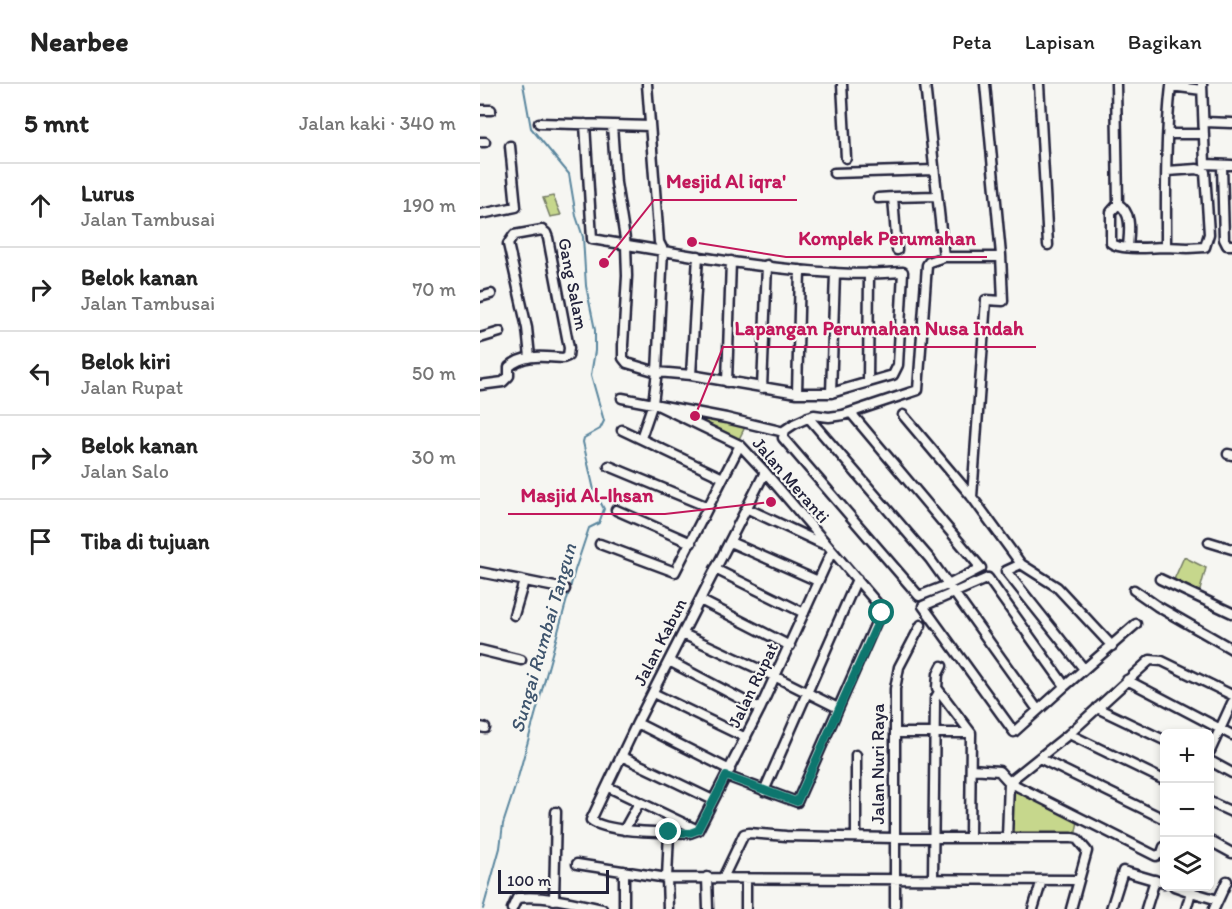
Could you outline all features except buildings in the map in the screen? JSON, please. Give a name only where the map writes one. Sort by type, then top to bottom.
[{"type":"street","points":[[642,438],[652,403],[657,372],[663,250],[659,242],[647,84]]},
{"type":"street","points":[[842,84],[846,158]]},
{"type":"street","points":[[925,84],[944,257]]},
{"type":"street","points":[[972,497],[986,300],[1003,301],[1001,255],[985,84]]},
{"type":"street","points":[[1039,84],[1048,245]]},
{"type":"street","points":[[1116,84],[1118,204],[1111,212],[1111,243],[1128,247],[1205,247],[1209,234],[1205,172],[1197,169],[1167,171]]},
{"type":"street","points":[[1166,247],[1171,85],[1202,87],[1205,164],[1232,165]]},
{"type":"street","points":[[480,110],[490,110]]},
{"type":"street","points":[[1204,122],[1232,123]]},
{"type":"street","points":[[539,123],[650,126]]},
{"type":"street","points":[[585,124],[592,239],[626,245],[731,261],[800,270],[835,273],[903,272],[898,365],[893,375],[831,393],[797,393],[691,375],[657,372],[627,363],[624,358],[626,245],[616,183],[612,125]]},
{"type":"street","points":[[1168,134],[1204,134]]},
{"type":"street","points":[[480,202],[481,214],[516,207],[510,146]]},
{"type":"street","points":[[1222,166],[1228,204],[1224,239],[1227,245],[1232,245]]},
{"type":"street","points":[[834,173],[934,170]]},
{"type":"street","points":[[878,198],[937,196]]},
{"type":"street","points":[[893,197],[897,250]]},
{"type":"street","points":[[1118,204],[1125,209],[1129,219],[1128,247]]},
{"type":"street","name":"Gang Salam","points":[[542,230],[548,238],[569,348],[568,356],[563,358],[530,357],[527,328],[508,244],[514,235],[542,230]]},
{"type":"street","points":[[1001,255],[998,257],[944,257],[932,260],[927,265],[918,390],[851,413],[829,417],[814,415],[808,417],[784,432],[783,438],[919,596],[988,578],[1065,686]]},
{"type":"street","points":[[691,375],[698,256]]},
{"type":"street","points":[[727,382],[731,261]]},
{"type":"street","points":[[762,388],[767,265]]},
{"type":"street","points":[[797,393],[800,270]]},
{"type":"street","points":[[831,393],[835,273]]},
{"type":"street","points":[[868,382],[869,273]]},
{"type":"street","points":[[480,297],[491,294]]},
{"type":"street","points":[[480,338],[500,332]]},
{"type":"street","points":[[484,385],[503,381],[509,376],[509,367],[513,363],[530,357]]},
{"type":"street","points":[[622,398],[784,432]]},
{"type":"street","name":"Jalan Meranti","points":[[652,403],[740,445],[882,609],[838,708]]},
{"type":"street","points":[[851,413],[981,567],[923,606],[1014,732],[1136,624]]},
{"type":"street","points":[[903,415],[972,497],[1021,564],[1057,587],[1112,646]]},
{"type":"street","points":[[808,417],[952,588],[1038,710]]},
{"type":"street","points":[[622,430],[723,478]]},
{"type":"street","points":[[600,544],[675,572],[740,445]]},
{"type":"street","points":[[609,466],[708,507]]},
{"type":"street","name":"Jalan Kabun","points":[[624,830],[597,825],[591,820],[637,723],[765,472]]},
{"type":"street","points":[[748,509],[829,549]]},
{"type":"street","points":[[616,510],[690,543]]},
{"type":"street","points":[[730,542],[818,581]]},
{"type":"street","points":[[1209,542],[1232,549]]},
{"type":"street","name":"Jalan Rupat","points":[[698,830],[790,646],[829,549]]},
{"type":"street","points":[[1021,564],[1006,571],[1084,669]]},
{"type":"street","points":[[715,569],[804,613]]},
{"type":"street","points":[[480,572],[565,589]]},
{"type":"street","points":[[764,791],[857,579]]},
{"type":"street","points":[[1160,579],[1232,614]]},
{"type":"street","points":[[514,615],[524,581]]},
{"type":"street","points":[[1134,590],[1157,606],[1232,649]]},
{"type":"street","points":[[700,600],[790,646]]},
{"type":"street","name":"Jalan Nuri Raya","points":[[895,909],[897,676],[921,626]]},
{"type":"street","points":[[637,723],[764,791],[797,802],[838,708],[683,634]]},
{"type":"street","points":[[480,650],[521,660]]},
{"type":"street","points":[[1007,838],[1010,782],[1069,734],[1150,660],[1155,659],[1232,695]]},
{"type":"street","points":[[669,661],[760,709]]},
{"type":"street","points":[[942,666],[936,681],[939,692],[971,733],[970,837]]},
{"type":"street","points":[[1127,680],[1232,735]]},
{"type":"street","points":[[933,878],[935,699],[939,692]]},
{"type":"street","points":[[653,693],[746,738]]},
{"type":"street","points":[[1214,741],[1232,703]]},
{"type":"street","points":[[1097,708],[1160,738]]},
{"type":"street","points":[[895,733],[971,733]]},
{"type":"street","points":[[1069,734],[1160,778]]},
{"type":"street","points":[[856,755],[856,837]]},
{"type":"street","points":[[621,756],[713,800]]},
{"type":"street","points":[[1039,758],[1160,817]]},
{"type":"street","points":[[1214,763],[1232,772]]},
{"type":"street","points":[[971,769],[995,770],[1010,782],[1156,856],[1160,854]]},
{"type":"street","points":[[608,787],[698,830]]},
{"type":"street","points":[[639,803],[624,830],[690,833],[698,830]]},
{"type":"street","points":[[1214,803],[1232,812]]},
{"type":"street","points":[[554,900],[556,812]]},
{"type":"street","points":[[668,909],[669,832]]},
{"type":"street","points":[[723,878],[744,834],[755,832],[786,836],[1077,839],[1087,851],[1071,909]]},
{"type":"street","points":[[1214,844],[1232,853]]},
{"type":"street","points":[[577,864],[667,878],[1079,880]]},
{"type":"street","points":[[624,871],[624,909]]},
{"type":"street","points":[[1111,909],[1123,871],[1160,882],[1146,909]]},
{"type":"street","points":[[707,877],[708,909]]},
{"type":"street","points":[[746,879],[746,909]]},
{"type":"street","points":[[1033,909],[1042,880]]},
{"type":"street","points":[[1188,891],[1216,905],[1227,881]]},
{"type":"street","points":[[1186,909],[1191,892]]},
{"type":"street","points":[[512,909],[517,898],[526,897],[602,909]]},
{"type":"green space","points":[[553,196],[561,215],[550,217],[543,198]]},
{"type":"green space","points":[[666,407],[746,425],[738,441]]},
{"type":"green space","points":[[1184,557],[1206,568],[1199,594],[1173,582]]},
{"type":"green space","points":[[1011,788],[1078,821],[1075,837],[1012,837]]},
{"type":"waterway","name":"Sungai Rumbai Tangun","points":[[483,909],[500,848],[503,824],[575,570],[589,528],[599,523],[604,509],[594,490],[583,442],[584,438],[600,429],[604,421],[591,375],[595,351],[595,330],[586,286],[583,237],[576,216],[569,174],[531,128],[523,84]]},
{"type":"place","name":"Komplek Perumahan","points":[[692,242]]},
{"type":"place","name":"Mesjid Al iqra'","points":[[604,263]]},
{"type":"place","name":"Lapangan Perumahan Nusa Indah","points":[[695,416]]},
{"type":"place","name":"Masjid Al-Ihsan","points":[[771,502]]},
{"type":"route","points":[[669,832],[690,833],[698,830],[726,776],[797,802],[882,613]]}]
